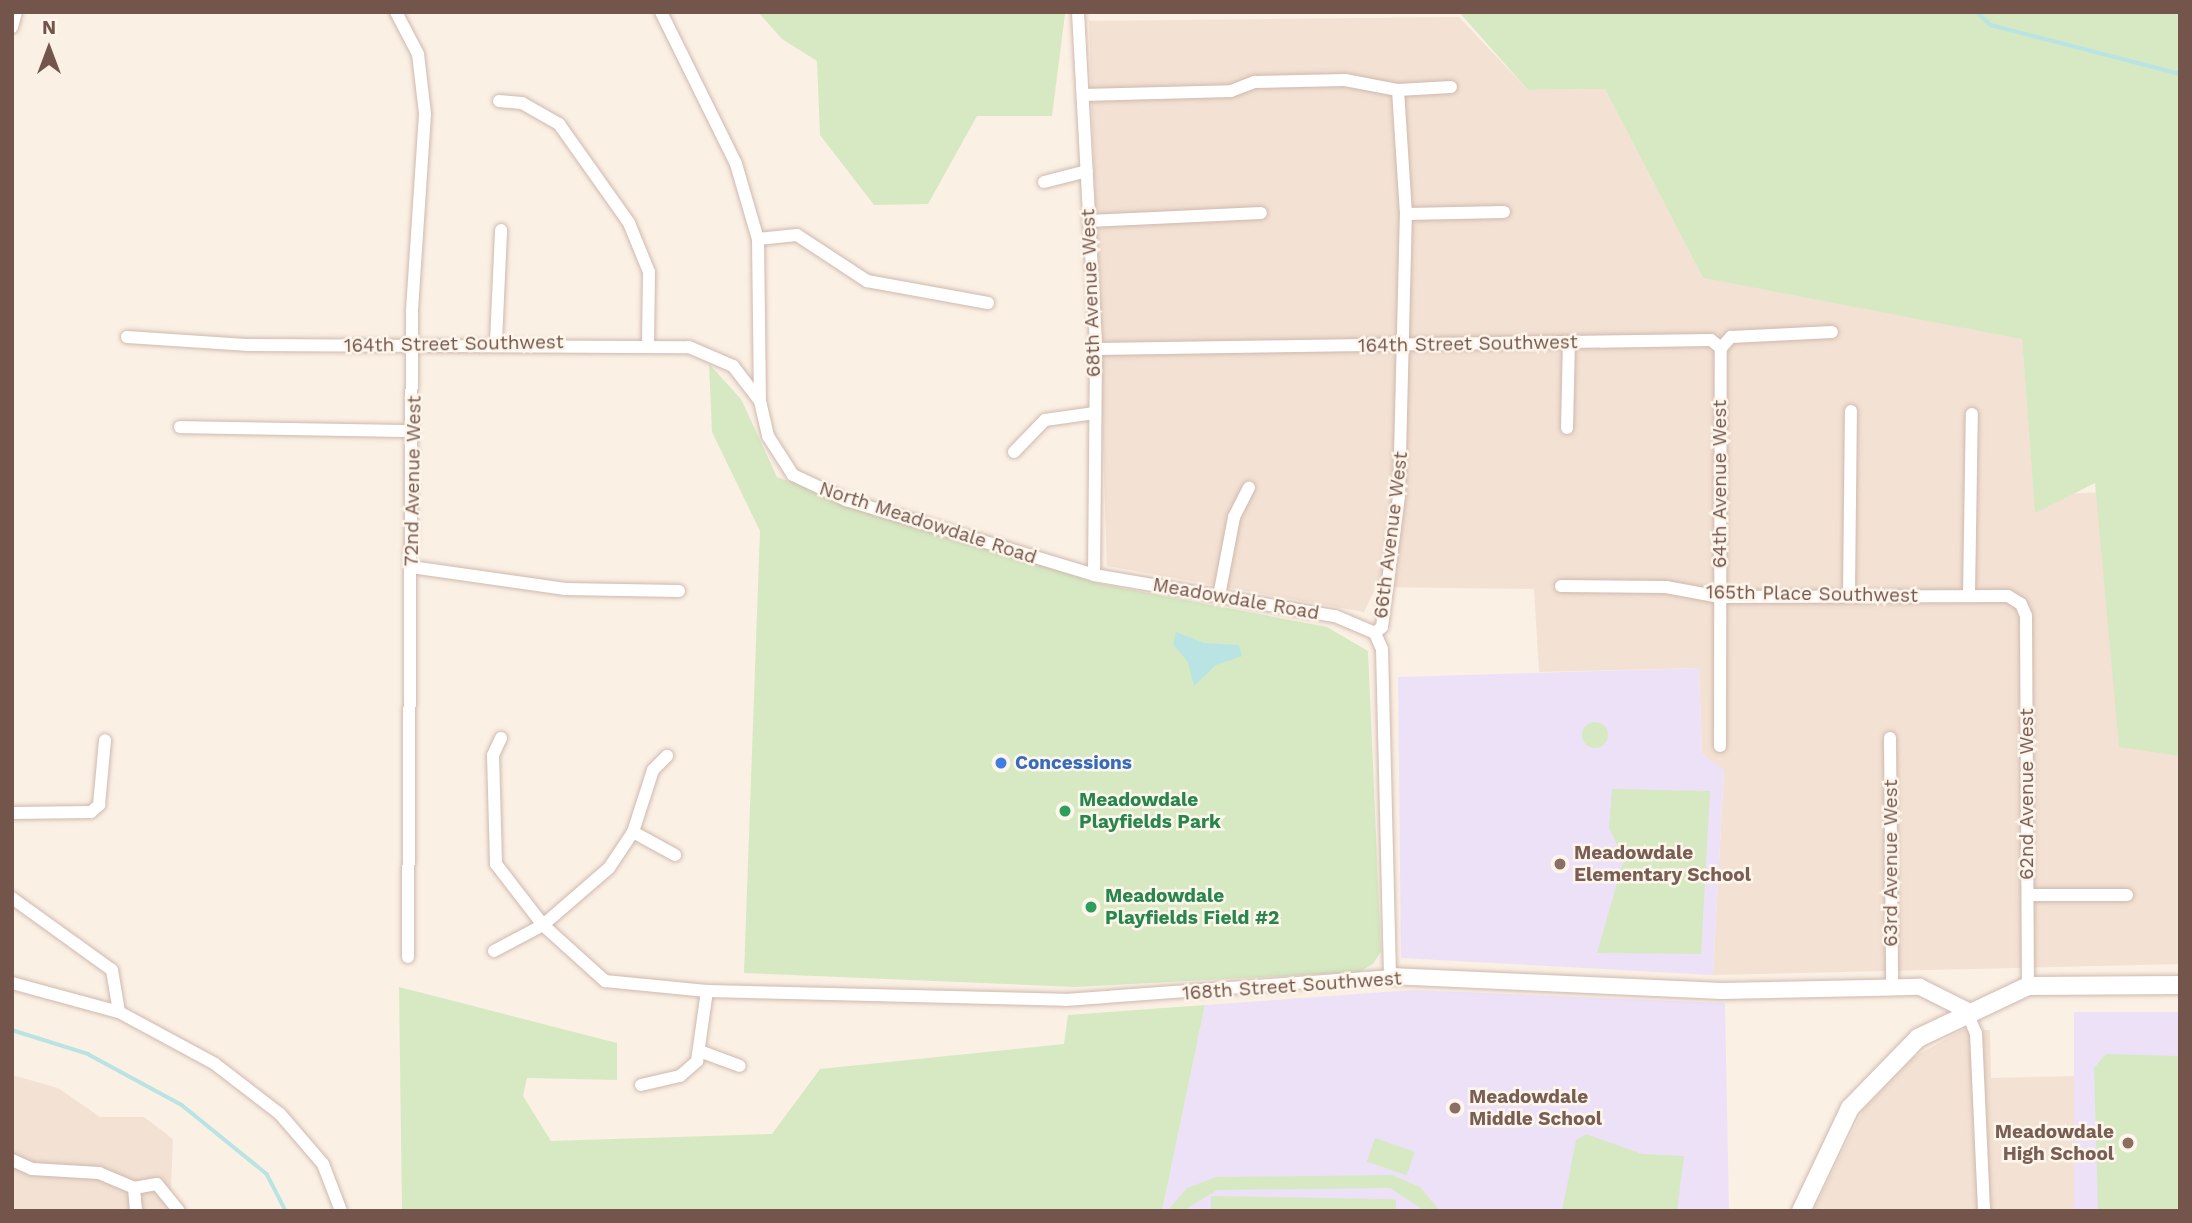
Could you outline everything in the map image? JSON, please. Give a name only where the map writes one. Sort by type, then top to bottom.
[{"type":"main road","points":[[1801,1211],[1850,1108],[1874,1077],[1918,1038],[1966,1010],[2028,986],[2180,985]]},
{"type":"street","points":[[12,26],[16,12]]},
{"type":"street","name":"72nd Avenue West","points":[[396,12],[418,54],[425,114],[412,312],[416,345],[408,957]]},
{"type":"street","name":"North Meadowdale Road","points":[[661,12],[736,164],[758,239],[760,401],[777,456],[810,484],[1094,575]]},
{"type":"street","name":"68th Avenue West","points":[[1078,12],[1096,349],[1094,575]]},
{"type":"street","points":[[1083,94],[1345,80],[1398,90],[1451,87]]},
{"type":"street","name":"66th Avenue West","points":[[1390,976],[1382,649],[1375,633],[1382,626],[1399,496],[1406,345],[1406,214],[1398,90]]},
{"type":"street","points":[[499,101],[522,103],[559,124],[629,223],[649,272],[648,344]]},
{"type":"street","points":[[1044,182],[1087,171]]},
{"type":"street","points":[[1406,214],[1504,212]]},
{"type":"street","points":[[1089,221],[1261,213]]},
{"type":"street","points":[[496,342],[501,230]]},
{"type":"street","points":[[758,239],[797,235],[867,281],[988,303]]},
{"type":"street","points":[[1721,348],[1731,337],[1832,332]]},
{"type":"street","name":"164th Street Southwest","points":[[127,337],[416,345],[496,342],[648,344],[713,354],[733,366],[760,401]]},
{"type":"street","name":"164th Street Southwest","points":[[1096,349],[1711,340],[1721,348]]},
{"type":"street","points":[[1567,428],[1569,343]]},
{"type":"street","name":"64th Avenue West","points":[[1720,746],[1721,348]]},
{"type":"street","points":[[1849,595],[1851,411]]},
{"type":"street","points":[[1014,452],[1045,420],[1095,413]]},
{"type":"street","points":[[1969,595],[1972,414]]},
{"type":"street","points":[[180,427],[413,431]]},
{"type":"street","points":[[1219,596],[1234,517],[1249,488]]},
{"type":"street","points":[[411,567],[565,589],[679,591]]},
{"type":"street","name":"Meadowdale Road","points":[[1094,575],[1335,616],[1375,633]]},
{"type":"street","name":"165th Place Southwest","points":[[1561,586],[1666,587],[1720,597],[2007,596],[2021,604]]},
{"type":"street","name":"62nd Avenue West","points":[[2021,604],[2026,616],[2028,986]]},
{"type":"street","name":"168th Street Southwest","points":[[501,738],[493,755],[491,844],[505,882],[543,925],[605,981],[707,991],[1065,1000],[1390,976],[1722,990],[1920,987],[1966,1010]]},
{"type":"street","name":"63rd Avenue West","points":[[1890,738],[1892,988]]},
{"type":"street","points":[[12,813],[91,812],[99,804],[105,740]]},
{"type":"street","points":[[494,951],[543,925],[609,869],[633,832],[653,771],[667,756]]},
{"type":"street","points":[[633,832],[675,855]]},
{"type":"street","points":[[2028,895],[2127,895]]},
{"type":"street","points":[[12,898],[112,970],[119,1012]]},
{"type":"street","points":[[12,983],[119,1012],[215,1064],[280,1114],[323,1164],[341,1211]]},
{"type":"street","points":[[641,1085],[680,1076],[702,1052],[707,991]]},
{"type":"street","points":[[1966,1010],[1976,1033],[1984,1211]]},
{"type":"street","points":[[702,1052],[740,1066]]},
{"type":"street","points":[[12,1160],[32,1169],[99,1173],[134,1188],[157,1184],[179,1211]]},
{"type":"street","points":[[134,1188],[136,1211]]},
{"type":"shaded area","points":[[1459,17],[1528,90],[1605,89],[1703,278],[2022,338],[2034,495],[2133,491],[2180,730],[2180,964],[1713,975],[1724,771],[1702,754],[1699,668],[1539,672],[1534,589],[1376,587],[1364,612],[1107,566],[1089,21]]},
{"type":"shaded area","name":"Meadowdale Elementary School","points":[[1699,668],[1702,754],[1724,770],[1713,975],[1401,958],[1398,677]]},
{"type":"shaded area","name":"Meadowdale Middle School","points":[[1413,990],[1725,1003],[1729,1211],[1162,1211],[1205,1005]]},
{"type":"shaded area","name":"Meadowdale High School","points":[[2074,1012],[2180,1012],[2180,1211],[2074,1211]]},
{"type":"shaded area","points":[[1962,1030],[1990,1030],[1991,1078],[2075,1076],[2077,1211],[1813,1211],[1863,1110],[1914,1057]]},
{"type":"shaded area","points":[[12,1075],[58,1088],[100,1117],[144,1117],[173,1139],[170,1211],[12,1211]]},
{"type":"green space","points":[[758,12],[1065,14],[1052,116],[977,116],[928,204],[874,205],[820,135],[817,61],[782,39]]},
{"type":"green space","points":[[1459,12],[2180,12],[2180,756],[2119,747],[2095,483],[2035,513],[2022,339],[1703,278],[1605,89],[1528,90]]},
{"type":"green space","name":"Meadowdale Playfields Park","points":[[709,364],[741,399],[777,477],[1096,583],[1327,627],[1368,651],[1381,951],[1373,964],[1359,972],[1075,987],[744,973],[760,531],[712,432]]},
{"type":"green space","points":[[1595,722],[1604,726],[1608,735],[1604,744],[1595,748],[1586,744],[1582,735],[1586,726]]},
{"type":"green space","points":[[1612,789],[1710,791],[1701,954],[1597,953],[1624,859],[1609,828]]},
{"type":"green space","points":[[399,987],[617,1043],[617,1080],[527,1078],[523,1096],[551,1141],[772,1134],[820,1069],[1064,1044],[1068,1015],[1205,1005],[1162,1211],[402,1211]]},
{"type":"green space","name":"Meadowdale High School","points":[[2106,1054],[2180,1056],[2180,1211],[2098,1211],[2094,1068]]},
{"type":"green space","points":[[1586,1134],[1642,1154],[1684,1156],[1677,1211],[1562,1211],[1576,1140]]},
{"type":"green space","points":[[1375,1138],[1415,1152],[1407,1175],[1367,1162]]},
{"type":"green space","points":[[1392,1175],[1420,1187],[1440,1211],[1425,1211],[1390,1188],[1217,1190],[1183,1211],[1167,1211],[1187,1188],[1216,1177]]},
{"type":"green space","points":[[1211,1196],[1396,1199],[1396,1211],[1211,1211]]},
{"type":"water","points":[[1176,632],[1204,643],[1239,645],[1242,656],[1216,665],[1194,686],[1188,662],[1173,644]]},
{"type":"waterway","points":[[1977,12],[1991,25],[2180,74]]},
{"type":"waterway","points":[[12,1030],[88,1054],[182,1105],[267,1174],[286,1211]]},
{"type":"place","name":"Concessions","points":[[1001,763]]},
{"type":"place","name":"Meadowdale Playfields Park","points":[[1065,811]]},
{"type":"place","name":"Meadowdale Elementary School","points":[[1560,864]]},
{"type":"place","name":"Meadowdale Playfields Field #2","points":[[1091,907]]},
{"type":"place","name":"Meadowdale Middle School","points":[[1455,1108]]},
{"type":"place","name":"Meadowdale High School","points":[[2128,1143]]}]
